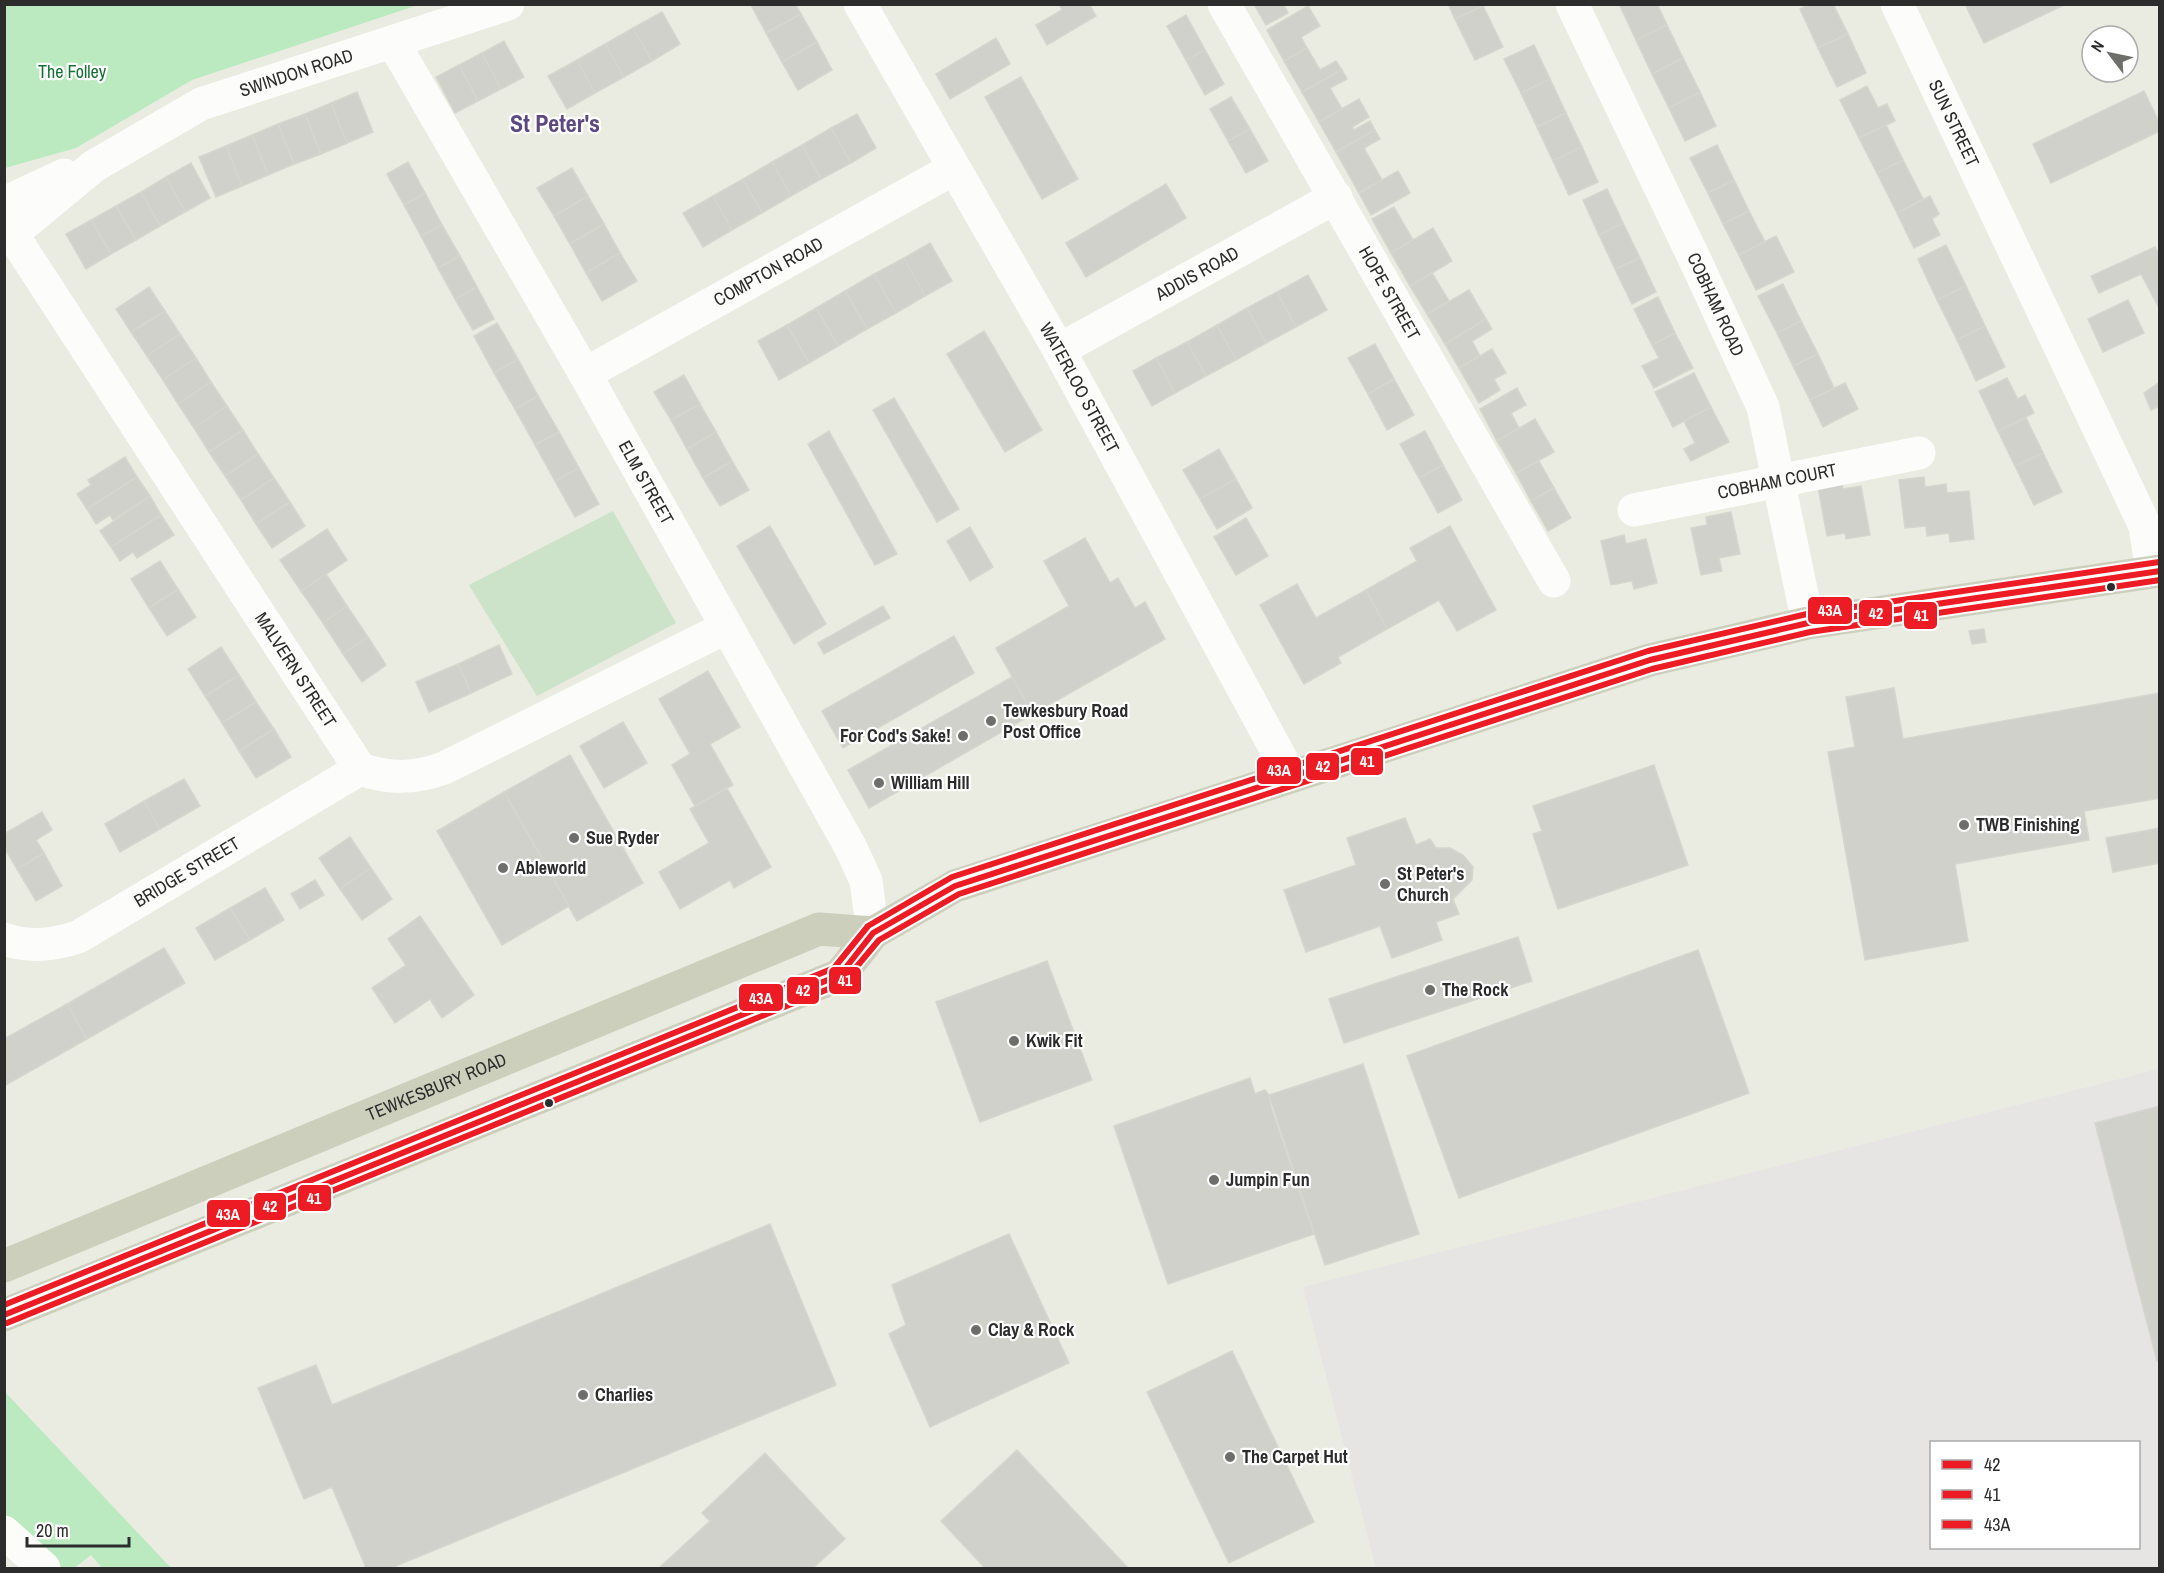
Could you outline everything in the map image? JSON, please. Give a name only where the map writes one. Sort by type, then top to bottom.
[{"type":"highway","points":[[4,1315],[840,975],[873,933],[955,886],[1222,801],[1290,775],[1650,660],[1808,623],[2156,572]]},
{"type":"highway","name":"TEWKESBURY ROAD","points":[[4,1266],[819,929],[873,933]]},
{"type":"street","name":"SWINDON ROAD","points":[[7,225],[94,166],[201,104],[508,4]]},
{"type":"street","name":"WATERLOO STREET","points":[[860,4],[952,169],[1059,350],[1290,775]]},
{"type":"street","name":"HOPE STREET","points":[[1224,4],[1554,581]]},
{"type":"street","name":"COBHAM ROAD","points":[[1572,4],[1763,407],[1776,482],[1808,623]]},
{"type":"street","name":"SUN STREET","points":[[1897,4],[2145,526],[2156,572]]},
{"type":"street","name":"ELM STREET","points":[[393,42],[585,374],[851,848],[866,881],[873,933]]},
{"type":"street","name":"COMPTON ROAD","points":[[585,374],[952,169]]},
{"type":"street","name":"ADDIS ROAD","points":[[1059,350],[1336,197]]},
{"type":"street","name":"MALVERN STREET","points":[[7,225],[360,769]]},
{"type":"street","name":"COBHAM COURT","points":[[1634,510],[1919,453]]},
{"type":"street","points":[[360,769],[380,776],[401,778],[423,775],[444,768],[727,627]]},
{"type":"street","name":"BRIDGE STREET","points":[[4,939],[37,946],[58,944],[78,937],[360,769]]},
{"type":"street","points":[[4,1532],[44,1569]]},
{"type":"shaded area","points":[[2159,1069],[2159,1568],[1376,1568],[1303,1287]]},
{"type":"green space","name":"The Folley","points":[[5,4],[418,5],[192,80],[76,148],[5,168]]},
{"type":"green space","points":[[613,511],[676,623],[537,696],[469,585]]},
{"type":"green space","points":[[4,1391],[171,1568],[102,1568],[91,1555],[74,1568],[44,1568],[5,1532]]},
{"type":"building","points":[[795,4],[801,14],[766,33],[751,5]]},
{"type":"building","points":[[1059,4],[1089,4],[1096,16],[1047,45],[1036,25],[1062,10]]},
{"type":"building","points":[[1254,4],[1283,4],[1288,13],[1266,25]]},
{"type":"building","points":[[1448,4],[1482,4],[1483,6],[1455,19]]},
{"type":"building","points":[[1623,4],[1657,4],[1667,25],[1636,40],[1620,6]]},
{"type":"building","points":[[1810,4],[1833,4],[1848,34],[1818,48],[1800,9]]},
{"type":"building","points":[[1965,4],[2066,4],[1984,43]]},
{"type":"building","points":[[1308,6],[1320,26],[1301,37],[1307,48],[1284,61],[1267,30]]},
{"type":"building","points":[[1483,6],[1503,47],[1475,60],[1455,19]]},
{"type":"building","points":[[662,12],[680,44],[652,61],[633,28]]},
{"type":"building","points":[[801,14],[817,42],[782,62],[766,33]]},
{"type":"building","points":[[1186,15],[1205,50],[1186,60],[1167,26]]},
{"type":"building","points":[[1667,25],[1683,58],[1652,74],[1636,40]]},
{"type":"building","points":[[633,28],[652,61],[624,77],[605,44]]},
{"type":"building","points":[[1848,34],[1866,73],[1837,87],[1818,48]]},
{"type":"building","points":[[996,38],[1010,64],[950,99],[936,74]]},
{"type":"building","points":[[504,41],[524,77],[501,89],[482,53]]},
{"type":"building","points":[[817,42],[832,70],[798,90],[782,62]]},
{"type":"building","points":[[605,44],[624,77],[595,93],[577,60]]},
{"type":"building","points":[[1534,45],[1550,79],[1521,93],[1504,59]]},
{"type":"building","points":[[1307,48],[1320,70],[1336,61],[1342,70],[1302,92],[1284,61]]},
{"type":"building","points":[[1205,50],[1224,84],[1205,95],[1186,60]]},
{"type":"building","points":[[482,53],[501,89],[478,101],[459,65]]},
{"type":"building","points":[[1683,58],[1700,92],[1669,108],[1652,74]]},
{"type":"building","points":[[577,60],[595,93],[567,109],[548,76]]},
{"type":"building","points":[[459,65],[478,101],[455,113],[436,77]]},
{"type":"building","points":[[1342,70],[1347,79],[1330,88],[1342,109],[1319,122],[1302,92]]},
{"type":"building","points":[[1021,77],[1078,179],[1042,199],[985,97]]},
{"type":"building","points":[[1550,79],[1566,113],[1537,127],[1521,93]]},
{"type":"building","points":[[1867,86],[1878,108],[1887,104],[1895,121],[1859,138],[1840,100]]},
{"type":"building","points":[[2144,91],[2160,124],[2160,131],[2051,183],[2033,144]]},
{"type":"building","points":[[357,92],[373,132],[347,143],[331,103]]},
{"type":"building","points":[[1700,92],[1716,126],[1685,141],[1669,108]]},
{"type":"building","points":[[1231,97],[1250,129],[1228,141],[1210,109]]},
{"type":"building","points":[[1359,99],[1369,117],[1352,127],[1354,130],[1370,121],[1375,130],[1336,152],[1319,122]]},
{"type":"building","points":[[331,103],[347,143],[321,154],[305,114]]},
{"type":"building","points":[[1566,113],[1582,147],[1553,161],[1537,127]]},
{"type":"building","points":[[305,114],[321,154],[294,164],[278,124]]},
{"type":"building","points":[[857,114],[876,148],[851,163],[831,128]]},
{"type":"building","points":[[278,124],[294,164],[268,175],[252,135]]},
{"type":"building","points":[[1886,125],[1903,160],[1877,173],[1859,138]]},
{"type":"building","points":[[831,128],[851,163],[821,179],[802,145]]},
{"type":"building","points":[[1250,129],[1268,161],[1246,173],[1228,141]]},
{"type":"building","points":[[1375,130],[1380,139],[1364,148],[1382,180],[1359,193],[1336,152]]},
{"type":"building","points":[[252,135],[268,175],[242,186],[226,146]]},
{"type":"building","points":[[802,145],[821,179],[791,196],[772,162]]},
{"type":"building","points":[[1717,145],[1734,180],[1708,193],[1690,158]]},
{"type":"building","points":[[226,146],[242,186],[216,197],[199,157]]},
{"type":"building","points":[[1582,147],[1598,182],[1569,195],[1553,161]]},
{"type":"building","points":[[1903,160],[1923,199],[1897,213],[1877,173]]},
{"type":"building","points":[[408,162],[425,193],[404,205],[387,174]]},
{"type":"building","points":[[772,162],[791,196],[762,213],[743,179]]},
{"type":"building","points":[[191,163],[210,198],[185,212],[166,177]]},
{"type":"building","points":[[572,168],[588,196],[554,216],[537,188]]},
{"type":"building","points":[[1398,171],[1410,193],[1371,215],[1359,193]]},
{"type":"building","points":[[166,177],[185,212],[160,226],[141,192]]},
{"type":"building","points":[[743,179],[762,213],[732,230],[713,196]]},
{"type":"building","points":[[1734,180],[1749,211],[1723,224],[1708,193]]},
{"type":"building","points":[[1166,184],[1186,218],[1086,277],[1066,243]]},
{"type":"building","points":[[1607,189],[1623,223],[1599,235],[1583,200]]},
{"type":"building","points":[[141,192],[160,226],[136,240],[116,206]]},
{"type":"building","points":[[425,193],[442,225],[421,236],[404,205]]},
{"type":"building","points":[[588,196],[604,224],[570,244],[554,216]]},
{"type":"building","points":[[713,196],[732,230],[703,247],[683,213]]},
{"type":"building","points":[[1930,196],[1939,214],[1932,219],[1940,235],[1914,248],[1897,213]]},
{"type":"building","points":[[116,206],[136,240],[111,254],[91,220]]},
{"type":"building","points":[[1394,207],[1413,240],[1391,253],[1372,219]]},
{"type":"building","points":[[1749,211],[1765,242],[1739,255],[1723,224]]},
{"type":"building","points":[[91,220],[111,254],[86,269],[66,234]]},
{"type":"building","points":[[1623,223],[1640,258],[1615,269],[1599,235]]},
{"type":"building","points":[[604,224],[620,253],[586,273],[570,244]]},
{"type":"building","points":[[442,225],[460,256],[438,268],[421,236]]},
{"type":"building","points":[[1433,228],[1452,261],[1410,286],[1391,253]]},
{"type":"building","points":[[1776,236],[1794,272],[1756,290],[1739,255]]},
{"type":"building","points":[[930,243],[952,281],[925,296],[904,258]]},
{"type":"building","points":[[1946,245],[1966,286],[1937,300],[1918,259]]},
{"type":"building","points":[[2155,247],[2160,257],[2160,310],[2141,274],[2099,293],[2091,276]]},
{"type":"building","points":[[620,253],[637,281],[602,301],[586,273]]},
{"type":"building","points":[[460,256],[477,287],[455,299],[438,268]]},
{"type":"building","points":[[904,258],[925,296],[896,313],[874,274]]},
{"type":"building","points":[[1640,258],[1656,292],[1632,304],[1615,269]]},
{"type":"building","points":[[1432,273],[1449,301],[1427,314],[1410,286]]},
{"type":"building","points":[[874,274],[896,313],[867,329],[845,291]]},
{"type":"building","points":[[1308,275],[1327,310],[1296,327],[1277,292]]},
{"type":"building","points":[[1783,284],[1801,321],[1777,333],[1758,296]]},
{"type":"building","points":[[1966,286],[1985,326],[1957,340],[1937,300]]},
{"type":"building","points":[[149,287],[165,311],[131,332],[116,309]]},
{"type":"building","points":[[477,287],[494,319],[473,330],[455,299]]},
{"type":"building","points":[[1469,290],[1486,319],[1445,344],[1427,314]]},
{"type":"building","points":[[845,291],[867,329],[838,346],[816,308]]},
{"type":"building","points":[[1277,292],[1296,327],[1266,343],[1247,308]]},
{"type":"building","points":[[1658,297],[1675,333],[1652,345],[1634,309]]},
{"type":"building","points":[[2128,300],[2144,333],[2103,352],[2088,319]]},
{"type":"building","points":[[816,308],[838,346],[809,363],[787,325]]},
{"type":"building","points":[[1247,308],[1266,343],[1236,360],[1217,325]]},
{"type":"building","points":[[165,311],[180,334],[147,356],[131,332]]},
{"type":"building","points":[[1486,319],[1492,329],[1472,341],[1480,356],[1459,368],[1445,344]]},
{"type":"building","points":[[1801,321],[1818,354],[1793,366],[1777,333]]},
{"type":"building","points":[[497,323],[518,359],[494,373],[474,336]]},
{"type":"building","points":[[787,325],[809,363],[779,380],[758,341]]},
{"type":"building","points":[[1217,325],[1236,360],[1206,376],[1187,342]]},
{"type":"building","points":[[1985,326],[2005,367],[1976,381],[1957,340]]},
{"type":"building","points":[[984,331],[1042,430],[1005,452],[947,354]]},
{"type":"building","points":[[1675,333],[1693,368],[1654,388],[1642,366],[1659,358],[1652,345]]},
{"type":"building","points":[[180,334],[196,358],[163,380],[147,356]]},
{"type":"building","points":[[1187,342],[1206,376],[1175,393],[1156,358]]},
{"type":"building","points":[[1375,344],[1394,379],[1368,394],[1348,358]]},
{"type":"building","points":[[1492,349],[1506,373],[1494,379],[1500,390],[1479,403],[1459,368]]},
{"type":"building","points":[[1818,354],[1834,388],[1810,400],[1793,366]]},
{"type":"building","points":[[196,358],[211,382],[178,404],[163,380]]},
{"type":"building","points":[[1156,358],[1175,393],[1152,406],[1133,371]]},
{"type":"building","points":[[518,359],[538,396],[515,409],[494,373]]},
{"type":"building","points":[[1694,373],[1711,407],[1673,427],[1655,392]]},
{"type":"building","points":[[684,375],[700,404],[671,420],[654,392]]},
{"type":"building","points":[[2007,378],[2018,399],[2025,395],[2034,413],[1998,431],[1979,391]]},
{"type":"building","points":[[1394,379],[1414,415],[1387,430],[1368,394]]},
{"type":"building","points":[[211,382],[227,406],[194,428],[178,404]]},
{"type":"building","points":[[2160,382],[2160,406],[2151,410],[2144,393]]},
{"type":"building","points":[[1845,383],[1858,409],[1823,427],[1810,400]]},
{"type":"building","points":[[1517,388],[1526,405],[1511,413],[1519,428],[1497,441],[1480,409]]},
{"type":"building","points":[[538,396],[559,432],[535,445],[515,409]]},
{"type":"building","points":[[894,398],[959,509],[937,522],[873,410]]},
{"type":"building","points":[[700,404],[716,432],[687,449],[671,420]]},
{"type":"building","points":[[227,406],[243,430],[209,452],[194,428]]},
{"type":"building","points":[[1711,407],[1729,442],[1691,461],[1684,449],[1695,443],[1684,421]]},
{"type":"building","points":[[2026,418],[2043,453],[2015,466],[1998,431]]},
{"type":"building","points":[[1535,419],[1554,452],[1516,473],[1497,441]]},
{"type":"building","points":[[243,430],[258,454],[225,476],[209,452]]},
{"type":"building","points":[[829,431],[897,554],[875,565],[808,444]]},
{"type":"building","points":[[1425,431],[1443,465],[1419,478],[1400,444]]},
{"type":"building","points":[[559,432],[579,468],[555,481],[535,445]]},
{"type":"building","points":[[716,432],[732,461],[703,478],[687,449]]},
{"type":"building","points":[[1219,449],[1236,479],[1200,499],[1183,470]]},
{"type":"building","points":[[2043,453],[2062,492],[2034,505],[2015,466]]},
{"type":"building","points":[[258,454],[274,478],[241,500],[225,476]]},
{"type":"building","points":[[125,457],[137,477],[87,509],[77,494],[91,485],[88,480]]},
{"type":"building","points":[[732,461],[749,490],[720,506],[703,478]]},
{"type":"building","points":[[1539,461],[1554,488],[1531,501],[1516,473]]},
{"type":"building","points":[[1443,465],[1462,500],[1438,513],[1419,478]]},
{"type":"building","points":[[579,468],[599,504],[575,517],[555,481]]},
{"type":"building","points":[[137,477],[150,496],[113,520],[110,515],[96,524],[87,509]]},
{"type":"building","points":[[1924,477],[1925,487],[1946,484],[1947,493],[1969,491],[1974,539],[1950,542],[1949,533],[1927,536],[1926,526],[1905,528],[1899,480]]},
{"type":"building","points":[[274,478],[290,502],[256,524],[241,500]]},
{"type":"building","points":[[1236,479],[1252,508],[1217,529],[1200,499]]},
{"type":"building","points":[[1842,483],[1843,489],[1861,486],[1870,535],[1846,539],[1845,533],[1827,536],[1818,487]]},
{"type":"building","points":[[1554,488],[1571,518],[1548,531],[1531,501]]},
{"type":"building","points":[[150,496],[161,515],[111,547],[100,531]]},
{"type":"building","points":[[290,502],[305,526],[272,548],[256,524]]},
{"type":"building","points":[[1731,512],[1740,554],[1719,558],[1722,571],[1701,575],[1691,528],[1707,525],[1706,517]]},
{"type":"building","points":[[161,515],[174,535],[137,558],[133,552],[120,561],[111,547]]},
{"type":"building","points":[[1246,518],[1268,556],[1236,575],[1214,537]]},
{"type":"building","points":[[770,526],[826,624],[794,644],[737,546]]},
{"type":"building","points":[[1450,526],[1496,610],[1457,631],[1439,600],[1387,629],[1366,590],[1417,561],[1410,548]]},
{"type":"building","points":[[970,527],[993,567],[970,581],[947,541]]},
{"type":"building","points":[[327,529],[347,560],[301,591],[280,560]]},
{"type":"building","points":[[1624,535],[1626,544],[1646,539],[1657,583],[1634,589],[1632,581],[1611,585],[1601,541]]},
{"type":"building","points":[[1085,538],[1110,583],[1118,578],[1135,608],[1145,602],[1165,639],[1033,714],[996,648],[1069,606],[1044,561]]},
{"type":"building","points":[[160,561],[178,589],[149,608],[131,579]]},
{"type":"building","points":[[326,574],[347,606],[323,623],[301,591]]},
{"type":"building","points":[[1297,584],[1316,618],[1366,590],[1387,629],[1338,657],[1341,663],[1304,684],[1260,605]]},
{"type":"building","points":[[178,589],[196,617],[167,636],[149,608]]},
{"type":"building","points":[[347,606],[368,637],[343,654],[323,623]]},
{"type":"building","points":[[883,606],[890,618],[824,654],[818,643]]},
{"type":"building","points":[[1984,629],[1986,642],[1972,644],[1969,631]]},
{"type":"building","points":[[954,636],[974,673],[843,748],[822,711]]},
{"type":"building","points":[[368,637],[386,665],[362,682],[343,654]]},
{"type":"building","points":[[499,645],[512,674],[471,693],[458,664]]},
{"type":"building","points":[[221,647],[239,675],[205,696],[188,669]]},
{"type":"building","points":[[458,664],[471,693],[429,712],[416,682]]},
{"type":"building","points":[[708,671],[740,727],[710,744],[733,785],[695,806],[672,765],[690,754],[659,699]]},
{"type":"building","points":[[239,675],[256,702],[222,723],[205,696]]},
{"type":"building","points":[[1012,677],[1033,714],[869,808],[848,770]]},
{"type":"building","name":"TWB Finishing","points":[[1894,688],[1903,739],[2160,693],[2160,798],[2084,811],[2089,840],[1955,864],[1968,941],[1865,960],[1828,752],[1855,747],[1846,697]]},
{"type":"building","points":[[256,702],[274,729],[239,751],[222,723]]},
{"type":"building","points":[[623,722],[647,763],[604,788],[580,746]]},
{"type":"building","points":[[274,729],[291,757],[256,778],[239,751]]},
{"type":"building","name":"Sue Ryder","points":[[570,755],[643,883],[577,921],[504,792]]},
{"type":"building","points":[[1654,765],[1688,865],[1558,909],[1533,834],[1542,831],[1533,806]]},
{"type":"building","points":[[184,779],[200,806],[160,829],[144,801]]},
{"type":"building","points":[[727,788],[771,867],[734,888],[730,880],[680,909],[659,872],[709,843],[690,809]]},
{"type":"building","name":"Ableworld","points":[[504,792],[569,906],[502,945],[437,831]]},
{"type":"building","points":[[144,801],[160,829],[120,852],[105,824]]},
{"type":"building","points":[[42,812],[52,830],[36,840],[44,853],[17,869],[4,847],[4,834]]},
{"type":"building","name":"St Peter's Church","points":[[1405,818],[1416,845],[1430,839],[1436,848],[1450,848],[1463,855],[1473,867],[1472,880],[1453,899],[1459,914],[1436,922],[1442,940],[1392,958],[1380,926],[1306,952],[1284,890],[1356,865],[1347,838]]},
{"type":"building","points":[[2160,828],[2160,863],[2113,872],[2106,838]]},
{"type":"building","points":[[350,837],[371,868],[340,889],[319,858]]},
{"type":"building","points":[[44,853],[62,886],[36,901],[17,869]]},
{"type":"building","points":[[371,868],[392,899],[362,920],[340,889]]},
{"type":"building","points":[[315,880],[324,895],[300,909],[291,894]]},
{"type":"building","points":[[265,888],[284,920],[250,940],[230,908]]},
{"type":"building","points":[[230,908],[250,940],[215,960],[196,928]]},
{"type":"building","points":[[420,916],[474,995],[442,1018],[430,999],[395,1023],[372,988],[406,965],[388,939]]},
{"type":"building","name":"The Rock","points":[[1518,937],[1532,981],[1344,1043],[1329,999]]},
{"type":"building","points":[[164,948],[185,983],[87,1039],[67,1004]]},
{"type":"building","points":[[1698,950],[1749,1093],[1459,1198],[1407,1056]]},
{"type":"building","name":"Kwik Fit","points":[[1047,961],[1092,1080],[980,1122],[936,1002]]},
{"type":"building","points":[[67,1004],[87,1039],[4,1086],[4,1039]]},
{"type":"building","points":[[1363,1064],[1419,1234],[1325,1265],[1269,1095]]},
{"type":"building","name":"Jumpin Fun","points":[[1250,1078],[1255,1094],[1265,1090],[1269,1095],[1314,1234],[1168,1284],[1114,1126]]},
{"type":"building","points":[[2160,1106],[2160,1360],[2157,1361],[2095,1123]]},
{"type":"building","name":"Charlies","points":[[770,1224],[836,1385],[391,1568],[366,1568],[332,1487],[304,1499],[258,1388],[316,1365],[332,1405]]},
{"type":"building","name":"Clay & Rock","points":[[1009,1234],[1069,1363],[930,1427],[889,1334],[906,1325],[892,1285]]},
{"type":"building","name":"The Carpet Hut","points":[[1232,1351],[1314,1522],[1229,1563],[1147,1392]]},
{"type":"building","points":[[1017,1450],[1128,1568],[985,1568],[941,1521]]},
{"type":"building","points":[[765,1453],[845,1539],[813,1568],[659,1568],[710,1521],[702,1513]]},
{"type":"transit line","name":"43A","points":[[4,1305],[834,968],[868,926],[952,877],[1648,651],[1807,614],[2159,562]]},
{"type":"transit line","name":"42","points":[[4,1315],[840,975],[873,933],[955,886],[1650,660],[1808,623],[2160,571]]},
{"type":"transit line","name":"41","points":[[7,1323],[843,983],[879,940],[959,894],[1652,669],[1810,632],[2160,580]]},
{"type":"place","name":"Tewkesbury Road Post Office","points":[[991,721]]},
{"type":"place","name":"For Cod's Sake!","points":[[963,736]]},
{"type":"place","name":"William Hill","points":[[879,783]]},
{"type":"place","name":"TWB Finishing","points":[[1964,825]]},
{"type":"place","name":"Sue Ryder","points":[[574,838]]},
{"type":"place","name":"Ableworld","points":[[503,868]]},
{"type":"place","name":"St Peter's Church","points":[[1385,884]]},
{"type":"place","name":"The Rock","points":[[1430,990]]},
{"type":"place","name":"Kwik Fit","points":[[1014,1041]]},
{"type":"place","name":"Jumpin Fun","points":[[1214,1180]]},
{"type":"place","name":"Clay & Rock","points":[[976,1330]]},
{"type":"place","name":"Charlies","points":[[583,1395]]},
{"type":"place","name":"The Carpet Hut","points":[[1230,1457]]},
{"type":"district","name":"St Peter's","points":[[555,124]]}]
